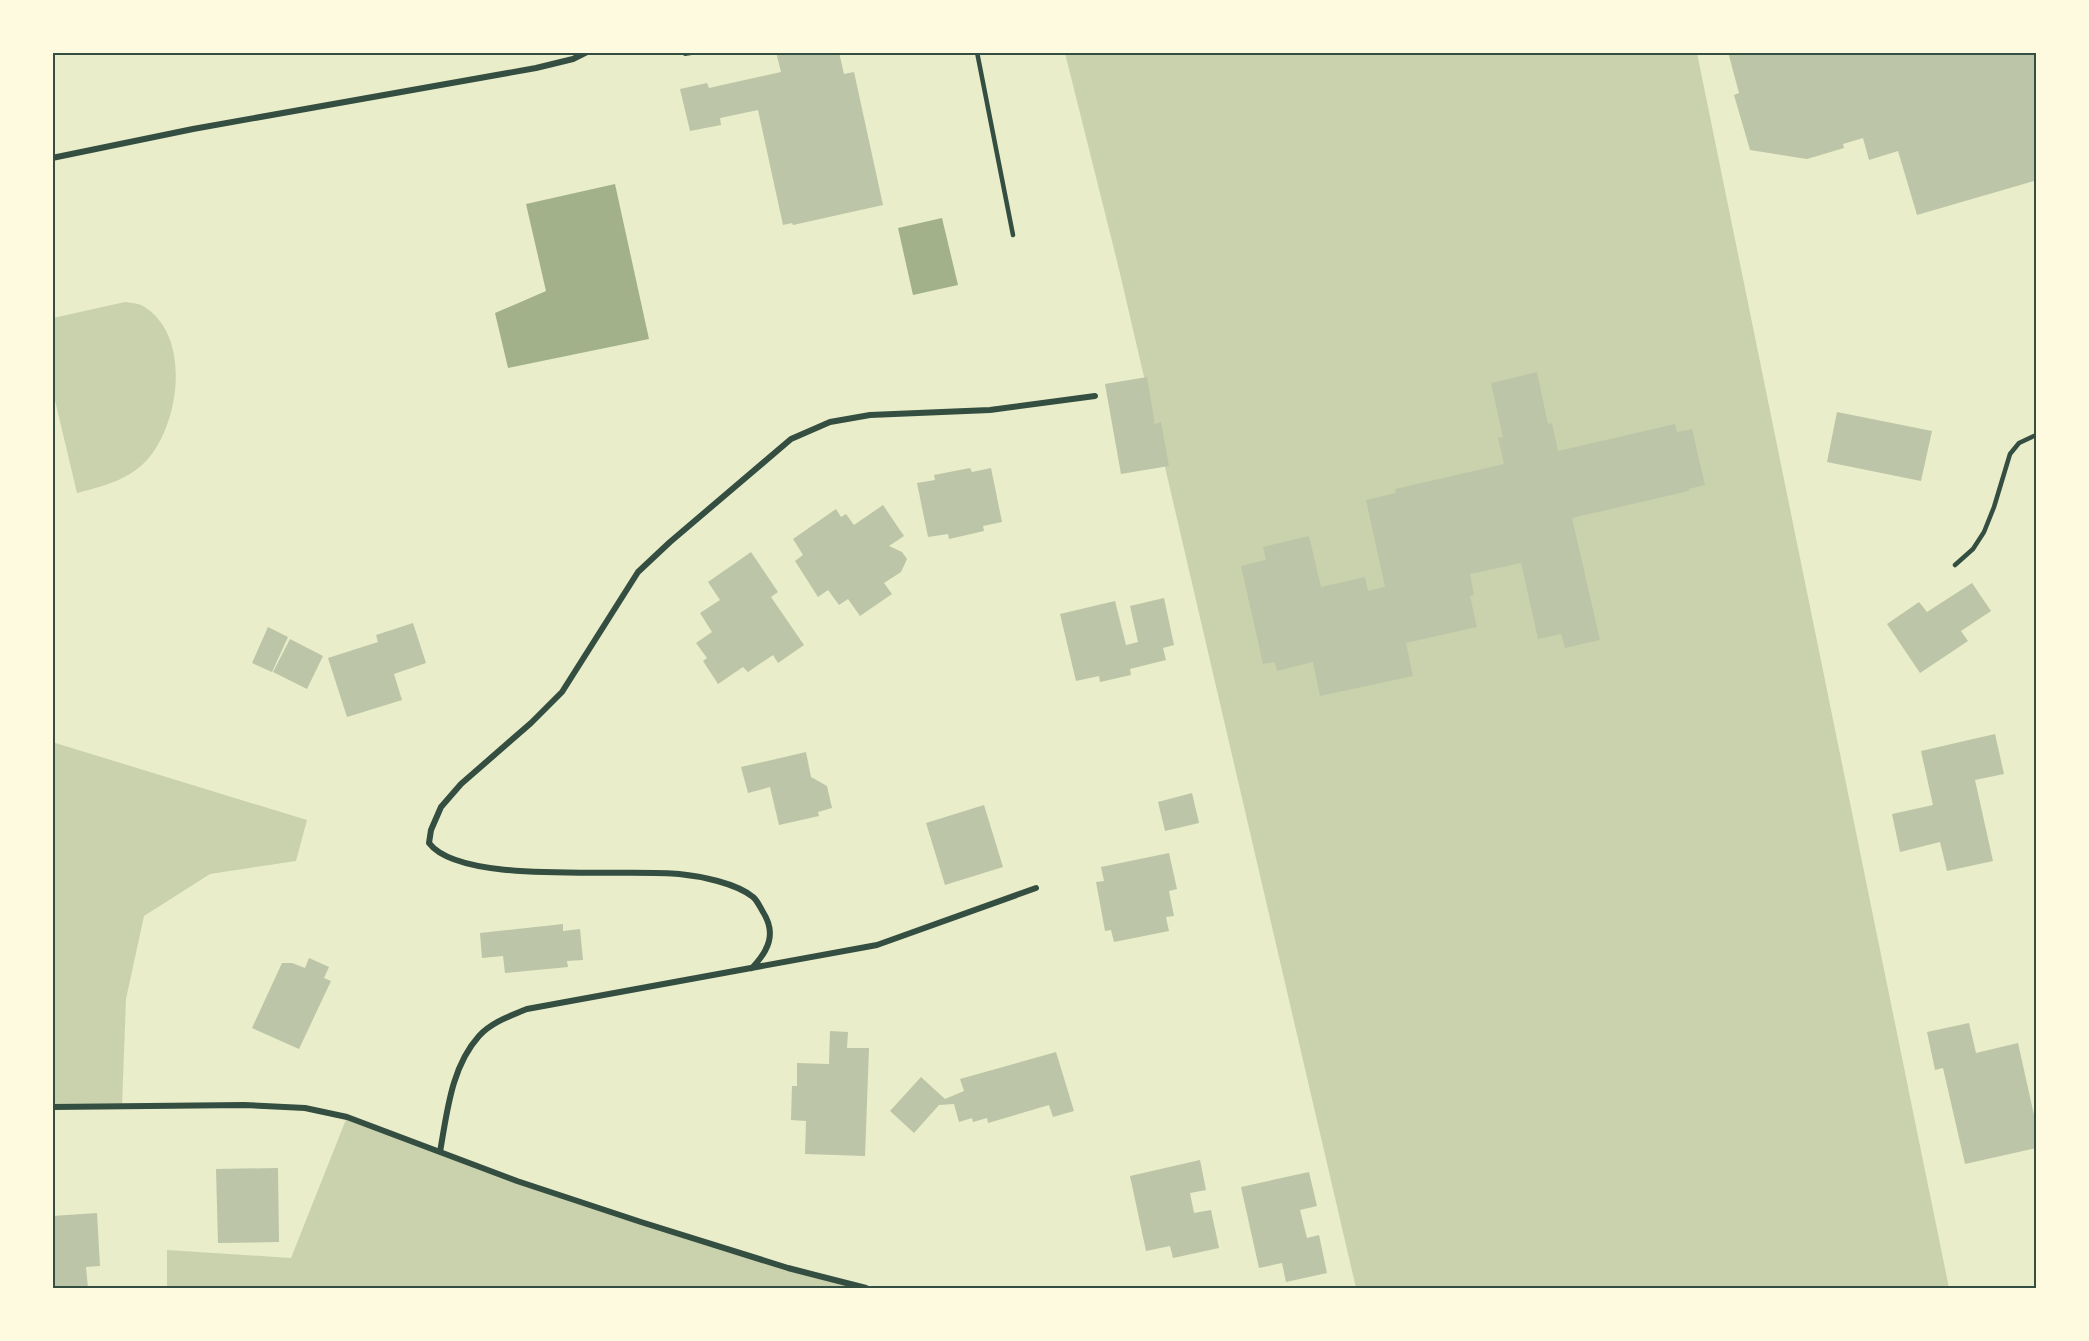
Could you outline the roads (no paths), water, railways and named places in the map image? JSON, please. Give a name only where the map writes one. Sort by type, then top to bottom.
[{"type":"street","points":[[52,158],[194,129],[536,68],[573,59],[587,52]]},
{"type":"street","points":[[752,968],[768,948],[771,938],[770,926],[753,897],[728,884],[679,874],[534,872],[489,868],[452,859],[435,851],[429,843],[431,830],[441,807],[461,784],[531,723],[562,692],[638,572],[791,439],[830,422],[870,415],[990,410],[1095,396]]},
{"type":"street","points":[[440,1152],[452,1088],[465,1056],[480,1035],[500,1020],[527,1010],[877,945],[1036,888]]},
{"type":"street","points":[[52,1107],[244,1105],[305,1108],[347,1117],[641,1222],[788,1268],[866,1288]]},
{"type":"lane","points":[[976,52],[1013,235]]},
{"type":"lane","points":[[1955,565],[1973,549],[1984,532],[2010,454],[2019,443],[2037,435]]}]
